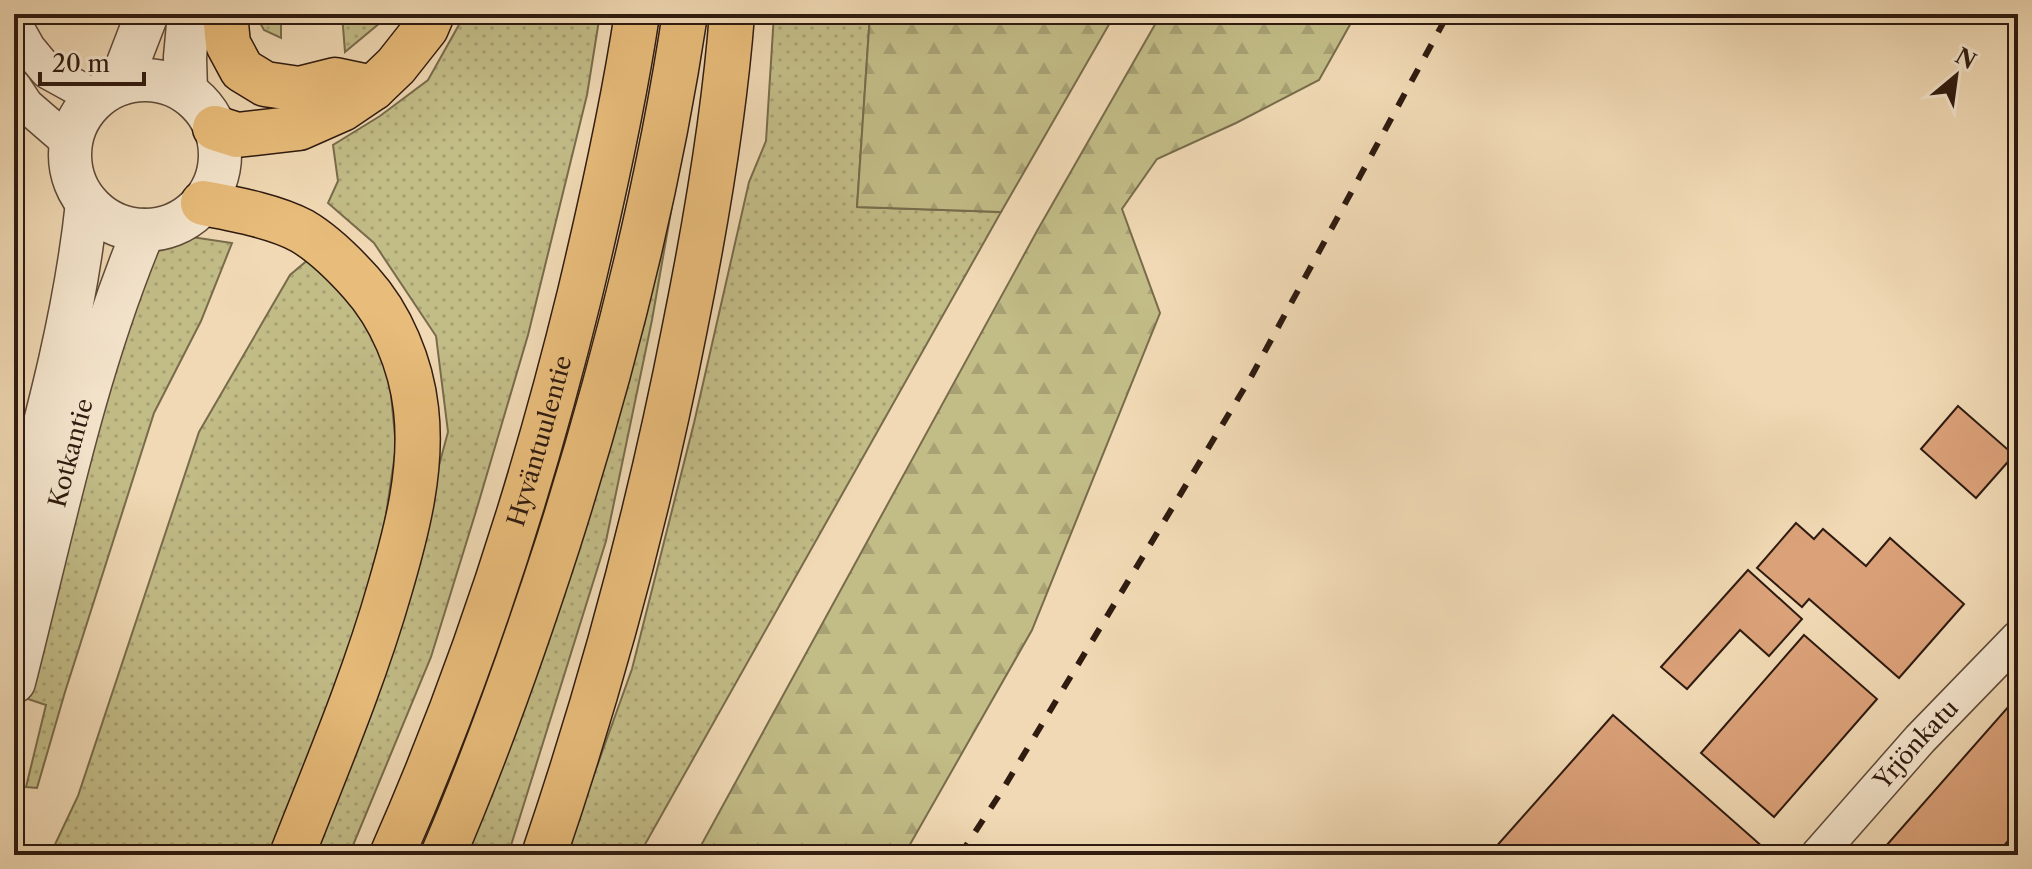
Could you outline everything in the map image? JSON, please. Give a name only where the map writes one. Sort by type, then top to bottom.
[{"type":"highway","points":[[225,14],[228,44],[242,70],[265,84],[299,89],[335,80],[373,88]]},
{"type":"highway","points":[[215,128],[237,135],[299,128],[342,109],[373,88],[396,66],[426,28],[432,14]]},
{"type":"highway","name":"Hyväntuulentie","points":[[392,855],[487,611],[525,495],[561,370],[589,254],[616,134],[637,14]]},
{"type":"highway","name":"Hyväntuulentie","points":[[443,855],[531,628],[606,383],[640,246],[685,14]]},
{"type":"highway","points":[[544,855],[609,654],[671,398],[718,148],[732,14]]},
{"type":"highway","points":[[203,203],[242,210],[301,231],[344,263],[371,294],[394,332],[409,375],[416,410],[416,480],[404,542],[355,697],[292,855]]},
{"type":"street","points":[[108,91],[147,14]]},
{"type":"street","points":[[186,92],[189,14]]},
{"type":"street","points":[[14,23],[28,48],[47,71],[108,91]]},
{"type":"street","points":[[143,80],[165,83],[186,92],[203,107],[215,128],[220,147],[214,186],[203,203],[187,218],[166,227],[144,230],[122,227],[103,217],[87,203],[76,185],[70,165],[75,127],[83,112],[108,91],[143,80]]},
{"type":"street","points":[[14,87],[26,105],[71,144]]},
{"type":"street","name":"Kotkantie","points":[[14,540],[66,337],[80,270],[87,203]]},
{"type":"street","name":"Kotkantie","points":[[14,682],[97,362],[122,283],[144,230]]},
{"type":"street","name":"Yrjönkatu","points":[[1818,855],[1920,739],[2018,638]]},
{"type":"green space","points":[[255,14],[281,14],[281,38],[264,30]]},
{"type":"green space","points":[[342,14],[386,14],[381,22],[345,52]]},
{"type":"green space","points":[[465,14],[600,14],[587,95],[528,335],[431,657],[349,855],[311,855],[390,648],[448,432],[436,336],[374,243],[328,203],[338,181],[333,145],[380,116],[428,80]]},
{"type":"green space","points":[[774,14],[870,14],[857,207],[1001,212],[639,855],[565,855],[632,669],[694,423],[749,182],[766,141]]},
{"type":"green space","points":[[870,14],[1115,14],[1001,212],[857,207]]},
{"type":"green space","points":[[1161,14],[1356,14],[1319,80],[1157,159],[1122,209],[1160,313],[1032,630],[904,855],[700,855],[698,851],[1037,231]]},
{"type":"green space","points":[[690,103],[652,320],[606,541],[508,855],[458,855]]},
{"type":"green space","points":[[185,236],[232,243],[201,321],[154,413],[37,788],[26,787],[46,705],[28,699],[34,626],[154,248]]},
{"type":"green space","points":[[309,259],[386,342],[396,447],[380,556],[323,736],[272,855],[50,855],[78,796],[199,432],[290,275]]},
{"type":"building","points":[[1958,406],[2014,455],[1976,498],[1921,449]]},
{"type":"building","points":[[1796,523],[1814,539],[1823,529],[1866,566],[1890,538],[1964,604],[1899,678],[1809,599],[1802,607],[1757,568]]},
{"type":"building","points":[[1748,570],[1802,619],[1769,656],[1740,630],[1687,689],[1661,667]]},
{"type":"building","points":[[1804,635],[1877,699],[1774,817],[1701,753]]},
{"type":"building","points":[[2016,698],[2018,829],[1998,853],[2000,855],[1878,855]]},
{"type":"building","points":[[1613,715],[1764,848],[1758,855],[1501,855],[1494,849]]},
{"type":"railway","points":[[960,855],[1000,794],[1251,377],[1448,14]]}]
